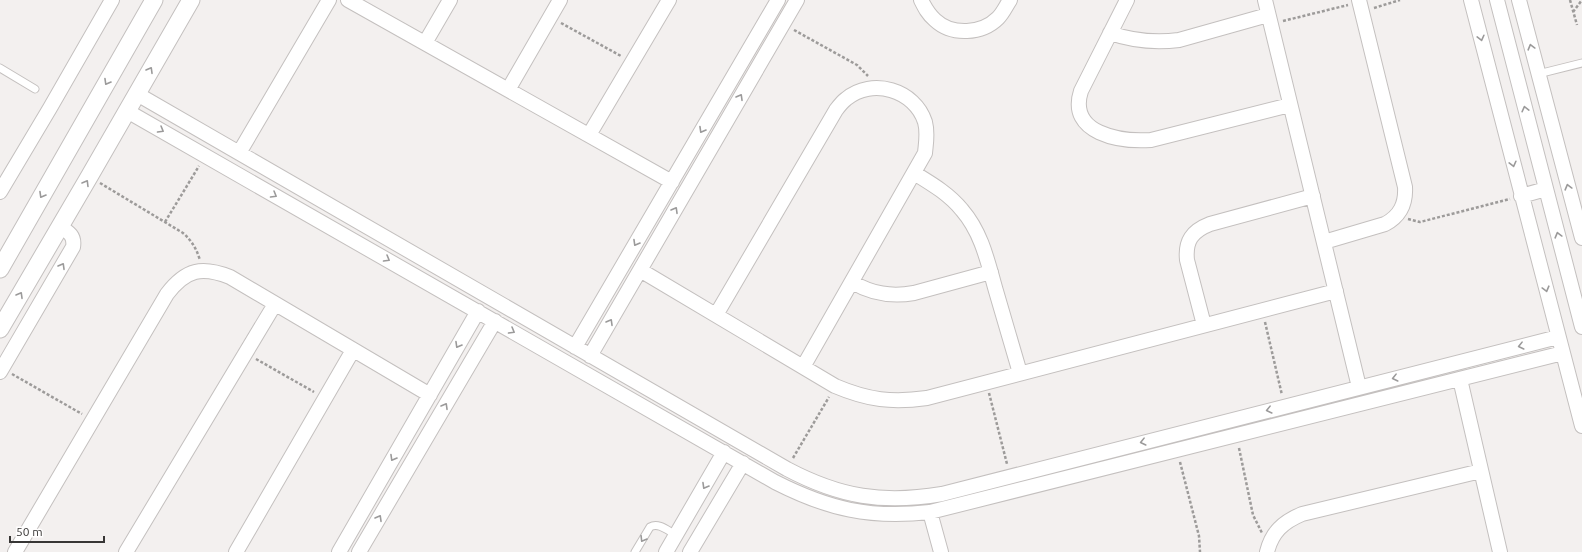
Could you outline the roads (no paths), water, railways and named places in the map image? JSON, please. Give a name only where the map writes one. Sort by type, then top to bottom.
[{"type":"street","points":[[0,192],[112,0]]},
{"type":"street","points":[[0,268],[154,0]]},
{"type":"street","points":[[0,329],[190,0]]},
{"type":"street","points":[[239,154],[329,0]]},
{"type":"street","points":[[348,0],[672,182]]},
{"type":"street","points":[[425,43],[450,0]]},
{"type":"street","points":[[508,90],[560,0]]},
{"type":"street","points":[[588,135],[669,0]]},
{"type":"street","points":[[575,347],[778,0]]},
{"type":"street","points":[[590,356],[797,0]]},
{"type":"street","points":[[921,0],[927,12],[936,22],[961,32],[974,31],[987,26],[998,18],[1010,0]]},
{"type":"street","points":[[1127,0],[1081,90],[1078,99],[1081,116],[1093,129],[1104,134],[1127,140],[1151,140],[1290,105]]},
{"type":"street","points":[[1265,0],[1359,387]]},
{"type":"street","points":[[1471,0],[1582,426]]},
{"type":"street","points":[[1497,0],[1582,327]]},
{"type":"street","points":[[1518,0],[1582,238]]},
{"type":"street","points":[[1324,242],[1385,224],[1393,220],[1404,205],[1406,196],[1361,4]]},
{"type":"street","points":[[1110,33],[1137,40],[1165,42],[1270,19]]},
{"type":"street","points":[[756,37],[771,45]]},
{"type":"street","points":[[716,315],[836,110],[846,98],[860,91],[875,88],[891,90],[906,97],[917,108],[924,122],[927,137],[925,153],[803,367]]},
{"type":"street","points":[[137,94],[807,480],[828,488],[873,498],[919,498],[942,494],[1558,337]]},
{"type":"street","points":[[127,111],[795,492],[839,508],[861,512],[884,514],[930,512],[1563,353]]},
{"type":"street","points":[[914,173],[941,189],[963,211],[980,238],[1020,373]]},
{"type":"street","points":[[1521,196],[1546,189]]},
{"type":"street","points":[[1204,325],[1186,251],[1188,241],[1194,233],[1201,227],[1210,224],[1313,196]]},
{"type":"street","points":[[1,370],[73,247],[73,239],[71,235],[60,227]]},
{"type":"street","points":[[16,552],[167,294],[176,283],[187,275],[201,270],[216,271],[230,277],[430,395]]},
{"type":"street","points":[[640,270],[835,386],[871,398],[890,401],[927,398],[1336,291]]},
{"type":"street","points":[[852,282],[863,289],[875,293],[902,295],[991,272]]},
{"type":"street","points":[[126,552],[275,304]]},
{"type":"street","points":[[339,552],[478,311]]},
{"type":"street","points":[[359,552],[495,321]]},
{"type":"street","points":[[236,552],[353,350]]},
{"type":"street","points":[[1460,379],[1500,552]]},
{"type":"street","points":[[666,552],[724,452]]},
{"type":"street","points":[[690,552],[743,463]]},
{"type":"street","points":[[1268,547],[1278,529],[1289,520],[1302,514],[1481,471]]},
{"type":"street","points":[[930,512],[941,552]]},
{"type":"lane","points":[[1538,74],[1582,63]]},
{"type":"lane","points":[[0,68],[35,89]]},
{"type":"lane","points":[[635,552],[650,526],[660,526],[676,535]]}]
